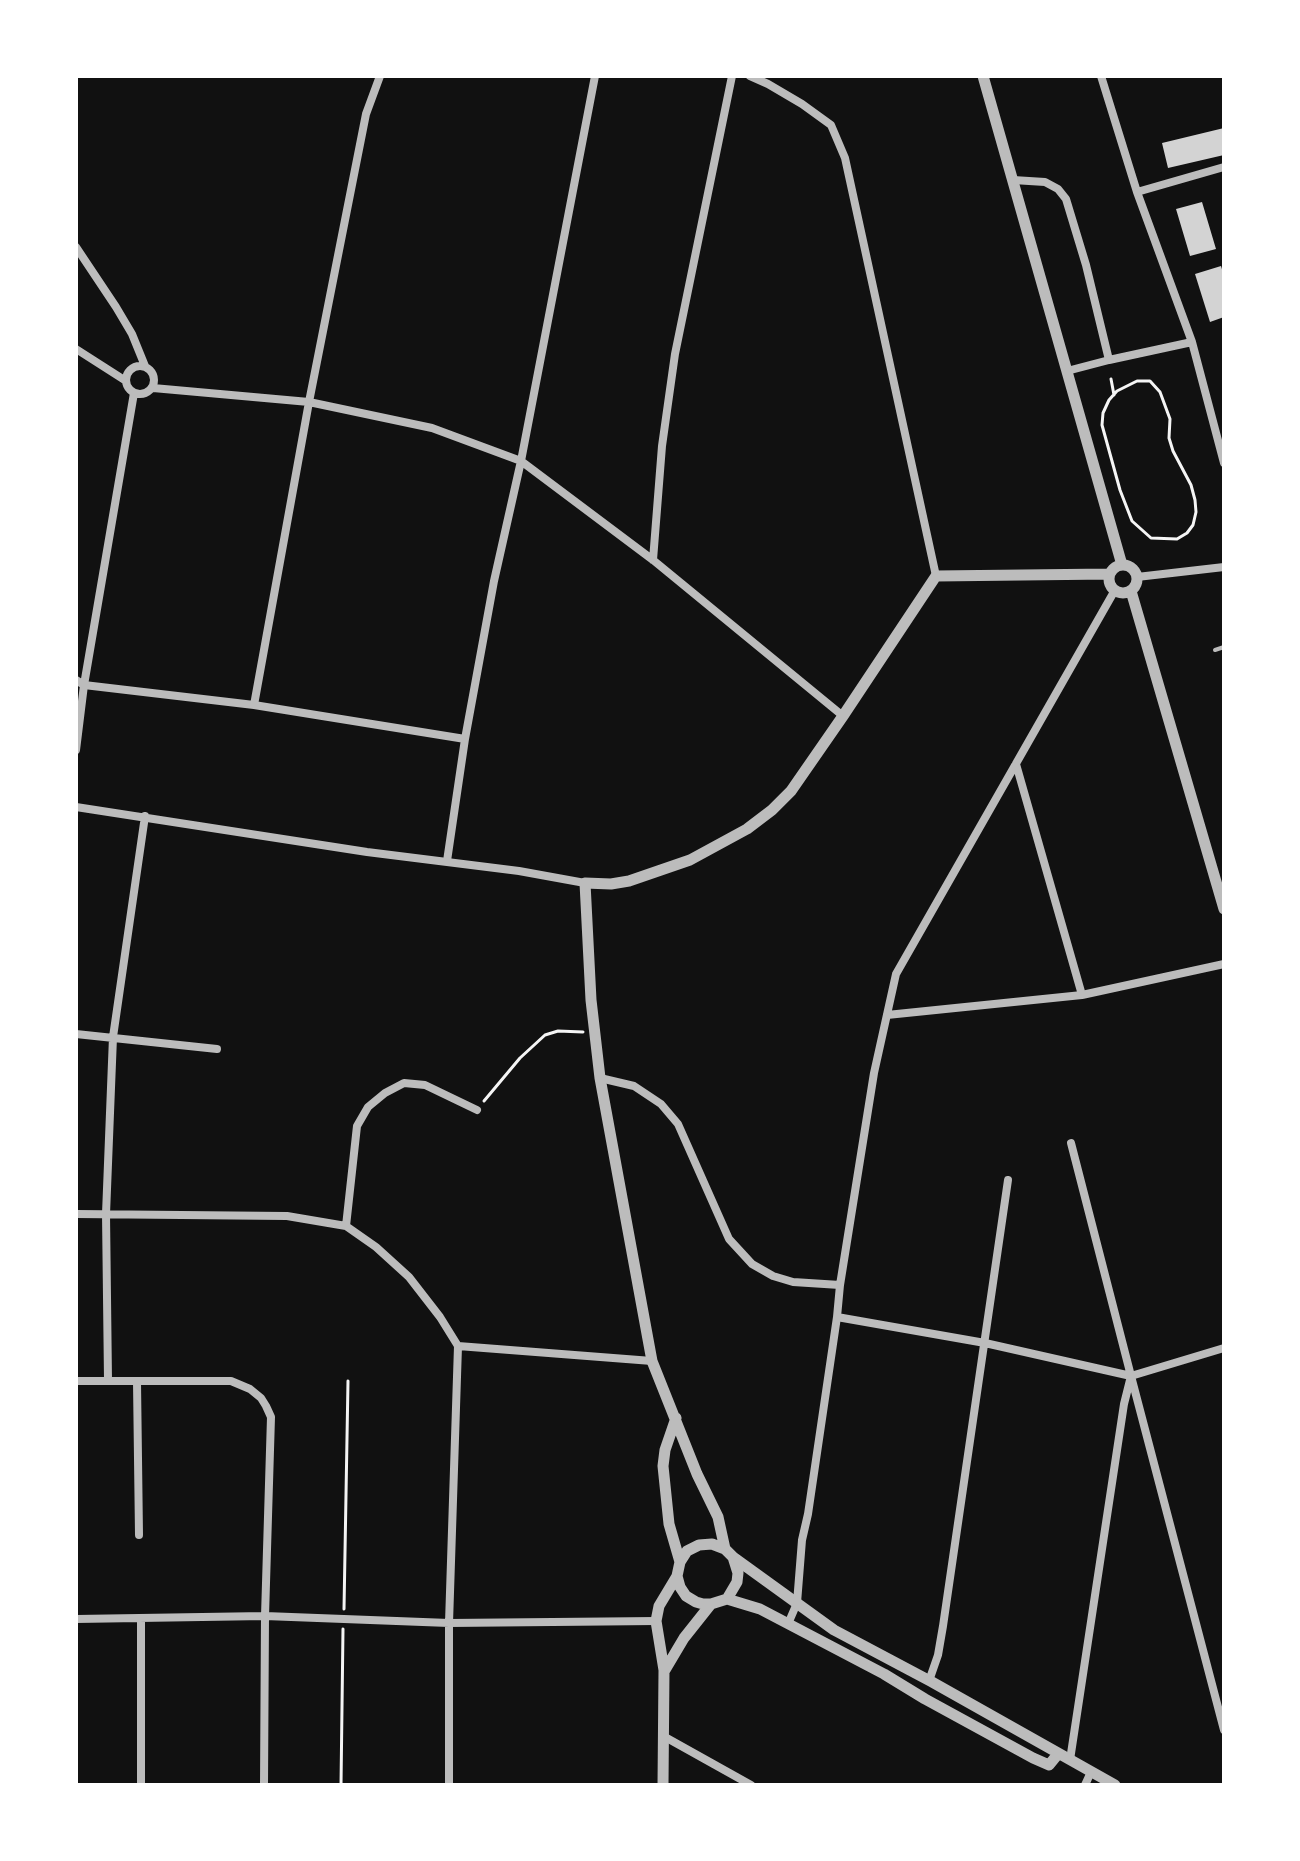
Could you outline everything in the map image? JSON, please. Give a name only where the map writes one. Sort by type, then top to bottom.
[{"type":"street","points":[[254,705],[366,114],[380,76]]},
{"type":"street","points":[[447,861],[465,739],[494,581],[521,461],[595,76]]},
{"type":"street","points":[[653,560],[662,446],[675,354],[732,76]]},
{"type":"street","points":[[76,807],[367,852],[611,884],[690,860],[747,829],[791,791],[936,576],[845,158],[831,125],[791,97],[750,76]]},
{"type":"street","points":[[983,76],[1122,565]]},
{"type":"street","points":[[1101,76],[1137,192],[1192,342],[1224,463]]},
{"type":"street","points":[[1137,192],[1224,167]]},
{"type":"street","points":[[1013,180],[1045,182],[1058,189],[1066,199],[1109,360]]},
{"type":"street","points":[[76,247],[132,334],[145,366],[154,375],[153,388],[145,394],[130,391],[126,381],[76,349]]},
{"type":"street","points":[[1067,371],[1192,342]]},
{"type":"street","points":[[126,381],[129,370],[145,366]]},
{"type":"street","points":[[153,388],[309,402],[432,428],[521,461],[653,560],[843,716]]},
{"type":"street","points":[[76,750],[80,683],[134,393]]},
{"type":"street","points":[[1122,565],[1133,568],[1137,583],[1131,591],[1119,593],[1110,585],[1109,574],[1116,566],[1122,565]]},
{"type":"street","points":[[1137,577],[1224,567]]},
{"type":"street","points":[[936,576],[1109,574]]},
{"type":"street","points":[[788,1624],[797,1603],[802,1540],[874,1073],[896,974],[1115,590]]},
{"type":"street","points":[[1131,591],[1224,909]]},
{"type":"street","points":[[80,683],[254,705],[465,739]]},
{"type":"street","points":[[1016,764],[1082,995]]},
{"type":"street","points":[[108,1380],[106,1214],[113,1037],[145,816]]},
{"type":"street","points":[[585,883],[594,1033],[600,1078],[652,1361],[736,1565],[737,1582],[727,1599]]},
{"type":"street","points":[[887,1015],[1082,995],[1224,964]]},
{"type":"street","points":[[76,1034],[217,1049]]},
{"type":"street","points":[[600,1078],[634,1086],[661,1104],[678,1124],[729,1239],[752,1264],[773,1276],[793,1282],[840,1285]]},
{"type":"street","points":[[346,1226],[357,1126],[368,1107],[404,1083],[425,1085],[477,1110]]},
{"type":"street","points":[[1071,1143],[1224,1730]]},
{"type":"street","points":[[929,1681],[943,1626],[1008,1180]]},
{"type":"street","points":[[76,1214],[287,1216],[346,1226],[376,1247],[409,1277],[440,1317],[458,1346],[449,1623],[449,1785]]},
{"type":"street","points":[[837,1317],[985,1343],[1131,1376],[1224,1348]]},
{"type":"street","points":[[458,1346],[652,1361]]},
{"type":"street","points":[[1070,1760],[1124,1404],[1131,1376]]},
{"type":"street","points":[[76,1381],[231,1381],[250,1389],[266,1406],[271,1417],[264,1785]]},
{"type":"street","points":[[137,1382],[139,1535]]},
{"type":"street","points":[[676,1418],[663,1466],[669,1524],[680,1562]]},
{"type":"street","points":[[663,1785],[664,1670],[656,1621],[659,1606],[677,1576],[680,1562],[687,1551],[699,1545],[712,1544],[729,1553],[834,1630],[1115,1785]]},
{"type":"street","points":[[677,1576],[686,1596],[696,1602],[711,1604],[727,1599],[760,1609],[1033,1758],[1049,1765],[1058,1754]]},
{"type":"street","points":[[664,1670],[711,1604]]},
{"type":"street","points":[[76,1619],[265,1616],[449,1623],[656,1621]]},
{"type":"street","points":[[141,1619],[141,1785]]},
{"type":"street","points":[[665,1737],[751,1785]]},
{"type":"street","points":[[1085,1785],[1091,1772]]},
{"type":"lane","points":[[1215,650],[1224,647]]},
{"type":"path","points":[[1111,379],[1114,395]]},
{"type":"path","points":[[1137,381],[1150,381],[1165,403],[1170,419],[1169,438],[1191,485],[1196,512],[1193,525],[1177,539],[1151,538],[1132,521],[1102,425],[1103,413],[1114,395],[1137,381]]},
{"type":"path","points":[[477,1110],[520,1058],[545,1035],[558,1031],[594,1033]]},
{"type":"path","points":[[341,1785],[348,1381]]},
{"type":"building","points":[[1224,128],[1224,155],[1168,168],[1162,143]]},
{"type":"building","points":[[1202,202],[1216,249],[1190,256],[1176,209]]},
{"type":"building","points":[[1221,266],[1224,276],[1224,317],[1210,322],[1195,274]]}]
